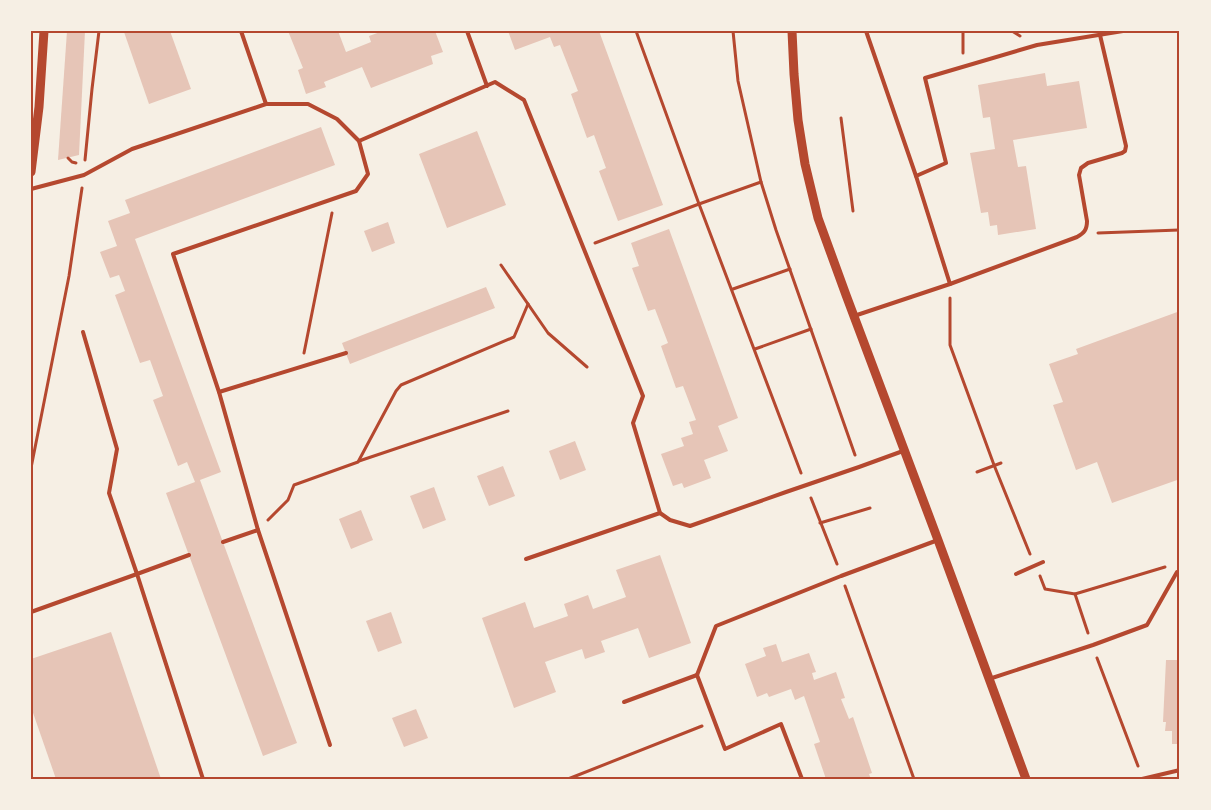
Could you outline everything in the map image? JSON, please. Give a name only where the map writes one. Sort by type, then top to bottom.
[{"type":"street","points":[[31,172],[39,107],[44,31]]},
{"type":"street","points":[[792,31],[798,120],[805,164],[818,218],[1026,779]]},
{"type":"lane","points":[[241,31],[266,104]]},
{"type":"lane","points":[[466,31],[487,86]]},
{"type":"lane","points":[[866,31],[916,176],[950,284]]},
{"type":"lane","points":[[916,176],[946,163],[925,78],[1038,45],[1122,31]]},
{"type":"lane","points":[[854,316],[950,284],[1083,234],[1087,228],[1087,222],[1079,175],[1081,168],[1122,153],[1125,151],[1126,146],[1100,35]]},
{"type":"lane","points":[[359,141],[495,82],[524,100],[643,396],[633,423],[660,513],[670,520],[690,526],[904,450]]},
{"type":"lane","points":[[31,189],[84,175],[132,149],[266,104],[308,104],[337,119],[359,141],[368,174],[356,191],[173,254],[219,392],[258,530],[330,746]]},
{"type":"lane","points":[[83,332],[117,449],[109,492],[203,779]]},
{"type":"lane","points":[[219,392],[346,353]]},
{"type":"lane","points":[[526,559],[660,513]]},
{"type":"lane","points":[[223,542],[258,530]]},
{"type":"lane","points":[[802,779],[781,724],[725,749],[697,675],[716,626],[938,540]]},
{"type":"lane","points":[[31,612],[189,555]]},
{"type":"lane","points":[[1016,574],[1043,562]]},
{"type":"lane","points":[[989,679],[1147,625],[1177,572],[1180,572]]},
{"type":"lane","points":[[624,702],[697,675]]},
{"type":"lane","points":[[1142,779],[1180,770]]},
{"type":"path","points":[[31,468],[69,276],[84,175],[99,31]]},
{"type":"path","points":[[636,31],[699,204],[820,523],[842,576],[914,779]]},
{"type":"path","points":[[733,31],[738,81],[761,182],[859,467]]},
{"type":"path","points":[[963,31],[964,66]]},
{"type":"path","points":[[841,118],[853,211]]},
{"type":"path","points":[[583,248],[761,182]]},
{"type":"path","points":[[302,366],[335,198]]},
{"type":"path","points":[[1083,234],[1179,230]]},
{"type":"path","points":[[502,265],[548,333],[587,367]]},
{"type":"path","points":[[733,290],[790,269]]},
{"type":"path","points":[[950,284],[950,346],[994,466],[1045,589],[1075,594],[1170,565]]},
{"type":"path","points":[[358,462],[396,391],[402,384],[514,337],[528,304]]},
{"type":"path","points":[[755,349],[811,329]]},
{"type":"path","points":[[258,530],[288,500],[294,485],[508,411]]},
{"type":"path","points":[[976,472],[1001,463]]},
{"type":"path","points":[[820,523],[870,508]]},
{"type":"path","points":[[1075,594],[1142,779]]},
{"type":"path","points":[[568,779],[715,721]]},
{"type":"building","points":[[67,31],[85,31],[79,155],[58,160]]},
{"type":"building","points":[[170,31],[191,89],[149,104],[124,32]]},
{"type":"building","points":[[288,31],[338,31],[346,52],[371,42],[369,36],[383,31],[435,31],[443,52],[431,56],[433,64],[371,88],[362,67],[324,82],[326,87],[306,94],[298,70],[303,68]]},
{"type":"building","points":[[508,31],[599,31],[663,205],[618,221],[599,171],[606,168],[594,135],[587,138],[571,94],[578,91],[560,45],[554,47],[550,37],[515,50]]},
{"type":"building","points":[[1045,73],[1047,86],[1079,81],[1087,128],[1013,140],[1018,167],[1026,166],[1036,229],[998,235],[997,225],[990,226],[988,212],[981,213],[970,153],[995,149],[990,117],[983,118],[978,85]]},
{"type":"building","points":[[321,127],[335,165],[135,239],[221,472],[200,480],[297,743],[263,756],[166,493],[195,482],[187,462],[178,466],[153,400],[163,396],[150,360],[140,363],[115,295],[125,291],[119,275],[110,278],[100,252],[117,246],[108,221],[130,213],[125,200]]},
{"type":"building","points":[[477,131],[506,205],[447,228],[419,154]]},
{"type":"building","points":[[388,222],[395,243],[372,252],[364,231]]},
{"type":"building","points":[[669,229],[738,418],[718,426],[728,451],[704,460],[711,478],[684,488],[682,483],[673,486],[661,454],[684,446],[681,438],[693,434],[689,422],[696,420],[683,386],[676,388],[661,346],[668,343],[655,309],[648,311],[632,268],[639,266],[631,243]]},
{"type":"building","points":[[486,287],[495,308],[350,364],[342,343]]},
{"type":"building","points":[[1180,311],[1180,479],[1112,503],[1097,462],[1076,470],[1053,405],[1063,402],[1049,364],[1078,354],[1076,349]]},
{"type":"building","points":[[575,441],[586,470],[560,480],[549,451]]},
{"type":"building","points":[[503,466],[515,496],[489,506],[477,476]]},
{"type":"building","points":[[434,487],[446,520],[423,529],[410,496]]},
{"type":"building","points":[[361,510],[373,540],[351,549],[339,519]]},
{"type":"building","points":[[660,555],[691,643],[649,658],[638,628],[601,641],[605,652],[585,659],[582,649],[545,662],[556,692],[514,708],[482,618],[525,602],[534,628],[568,616],[564,604],[588,595],[593,609],[626,597],[616,570]]},
{"type":"building","points":[[391,612],[402,643],[378,652],[366,621]]},
{"type":"building","points":[[111,632],[161,779],[56,779],[31,707],[31,659]]},
{"type":"building","points":[[776,644],[782,662],[809,653],[816,672],[812,673],[814,680],[836,672],[845,698],[841,699],[849,719],[853,717],[872,773],[869,774],[871,779],[826,779],[814,744],[820,742],[804,696],[795,700],[791,689],[769,697],[767,693],[757,697],[745,664],[766,656],[763,648]]},
{"type":"building","points":[[1166,660],[1180,660],[1180,744],[1172,744],[1172,731],[1165,731],[1166,722],[1163,722]]},
{"type":"building","points":[[416,709],[428,738],[404,747],[392,718]]}]
